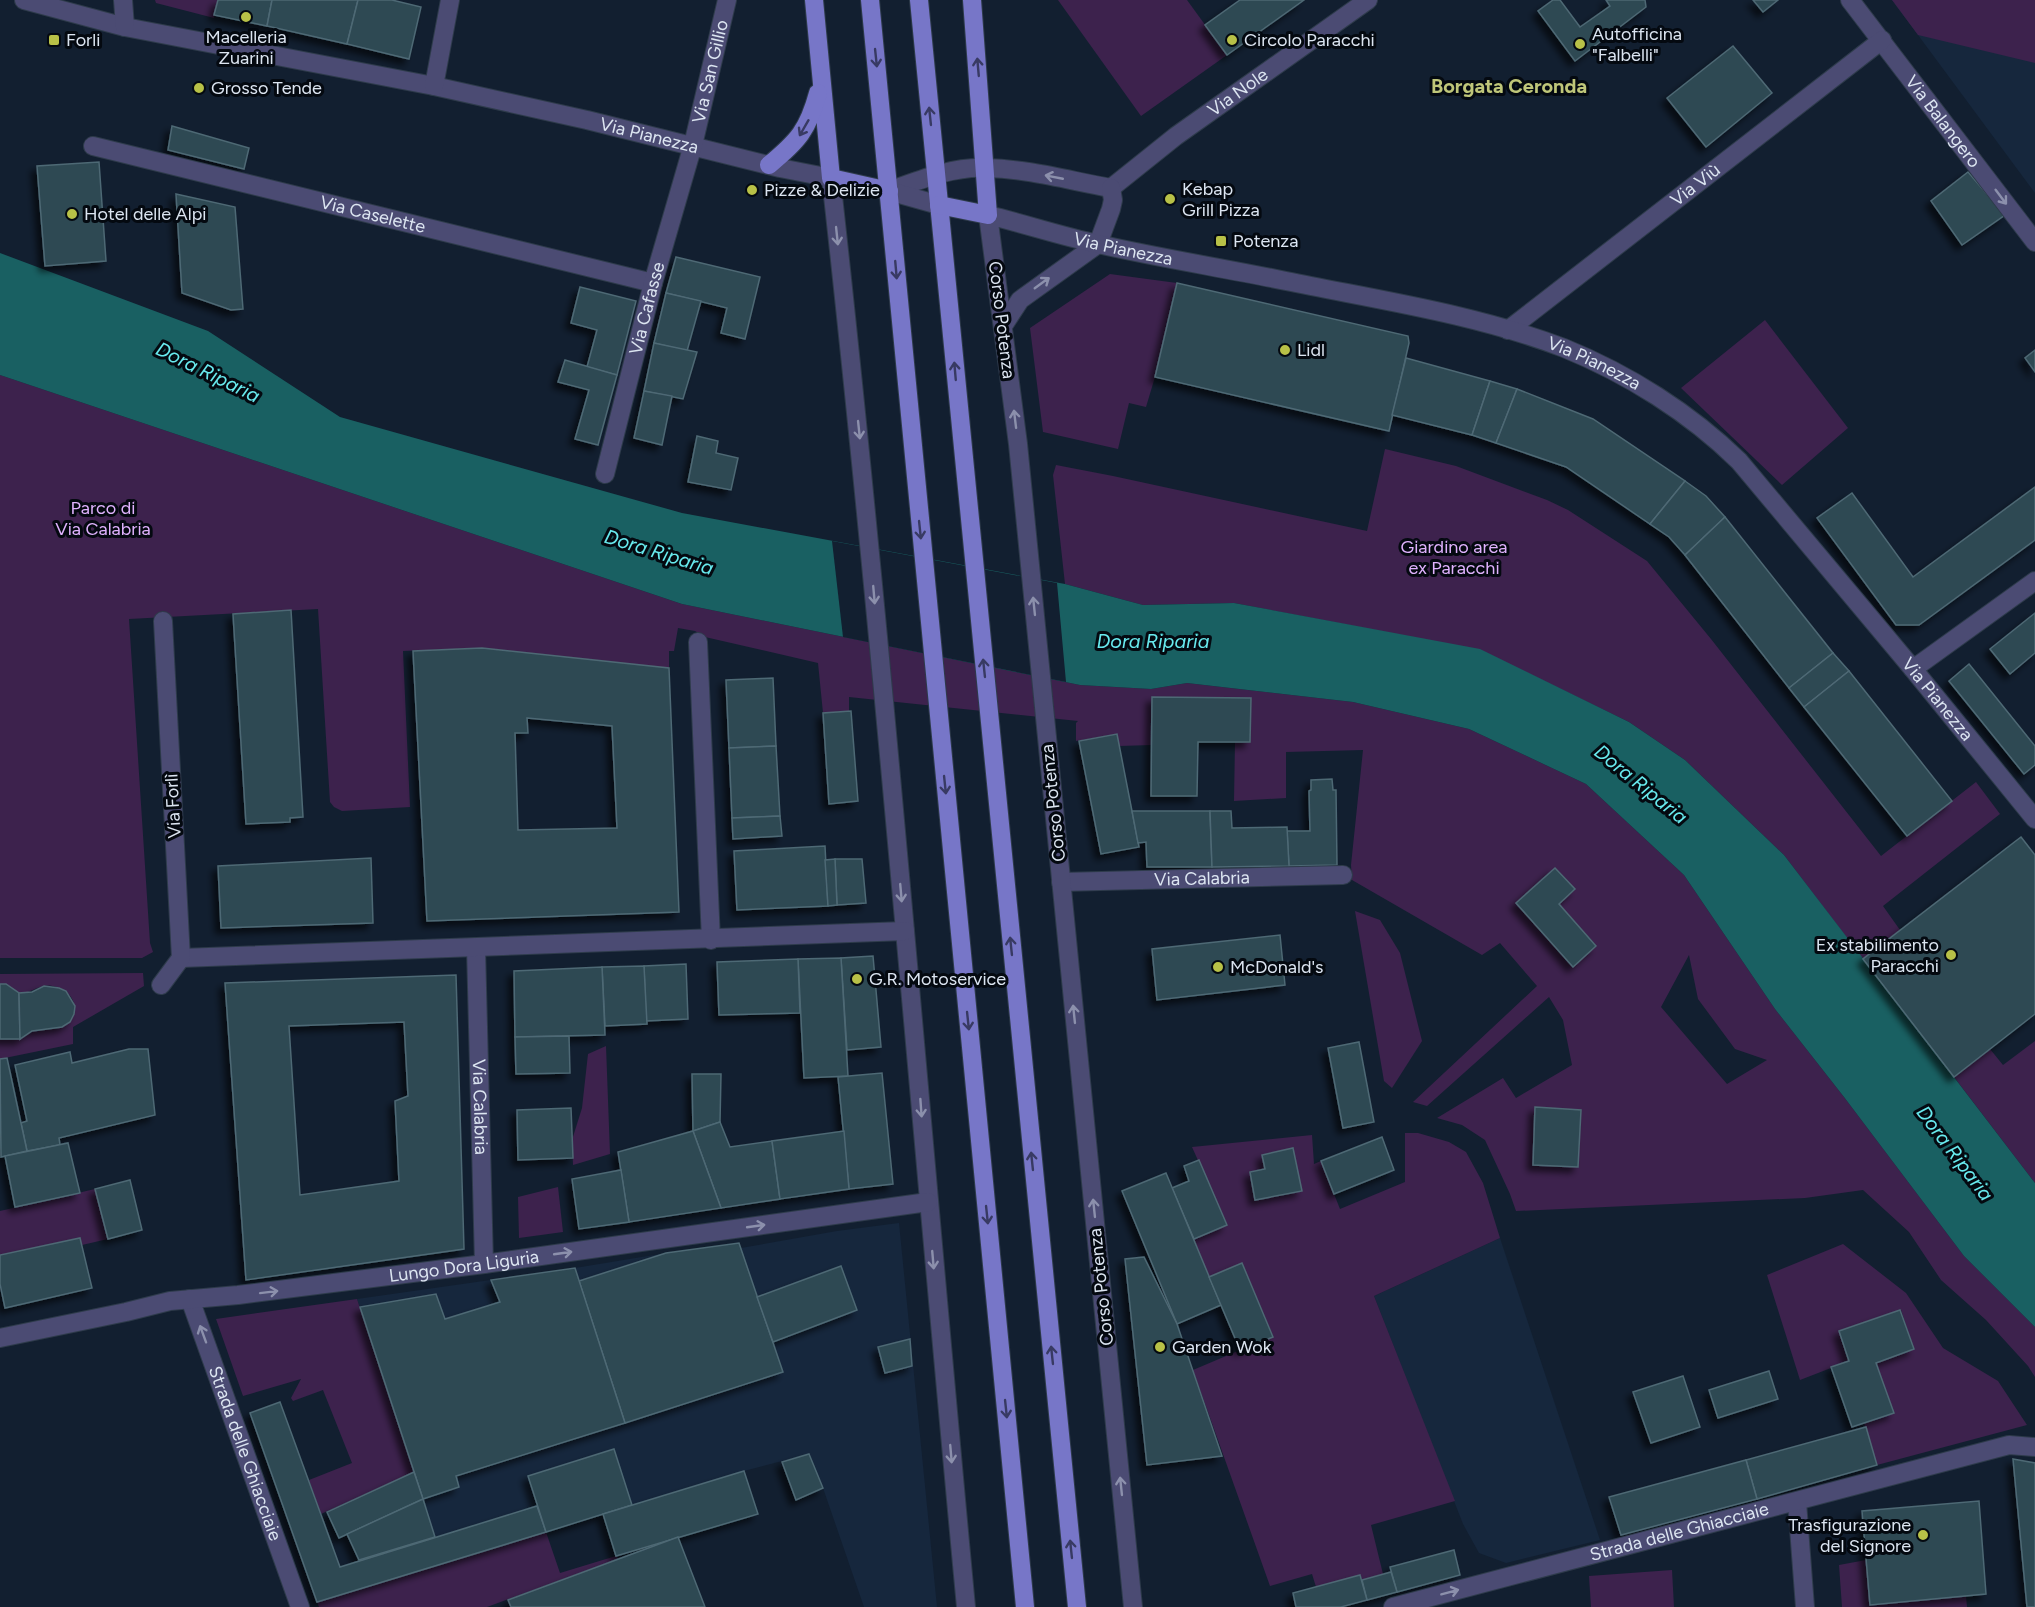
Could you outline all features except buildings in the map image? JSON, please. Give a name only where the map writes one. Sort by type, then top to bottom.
[{"type":"main road","points":[[814,0],[831,178]]},
{"type":"main road","points":[[870,0],[1025,1607]]},
{"type":"main road","points":[[919,0],[1077,1607]]},
{"type":"main road","name":"Corso Potenza","points":[[972,0],[988,215]]},
{"type":"main road","points":[[769,165],[794,145],[805,128],[812,114],[821,79]]},
{"type":"main road","name":"Via Pianezza","points":[[831,178],[889,191]]},
{"type":"main road","name":"Via Pianezza","points":[[939,205],[988,215]]},
{"type":"street","name":"Via Pianezza","points":[[24,0],[125,27],[434,86],[831,178]]},
{"type":"street","points":[[123,0],[125,27]]},
{"type":"street","points":[[434,86],[450,0]]},
{"type":"street","name":"Via San Gillio","points":[[693,145],[728,0]]},
{"type":"street","name":"Via Balangero","points":[[1851,0],[2035,242]]},
{"type":"street","name":"Via Nole","points":[[1111,188],[1143,160],[1360,2]]},
{"type":"street","name":"Via Viù","points":[[1508,330],[1882,40]]},
{"type":"street","name":"Via Cafasse","points":[[605,474],[653,283],[693,145]]},
{"type":"street","name":"Via Caselette","points":[[93,146],[653,283]]},
{"type":"street","points":[[889,191],[936,174],[986,167],[1111,188],[1113,200],[1111,210],[1098,244],[1020,300],[1003,326]]},
{"type":"street","points":[[831,178],[864,474],[966,1607]]},
{"type":"street","name":"Via Pianezza","points":[[889,191],[939,205]]},
{"type":"street","name":"Via Pianezza","points":[[988,215],[1098,244],[1441,312],[1563,348],[1604,366],[1652,394],[1714,437],[1739,461],[2035,819]]},
{"type":"street","name":"Corso Potenza","points":[[988,215],[1021,477],[1133,1607]]},
{"type":"street","points":[[1913,669],[2035,581]]},
{"type":"street","name":"Via Forlì","points":[[163,621],[181,958]]},
{"type":"street","points":[[698,642],[711,940]]},
{"type":"street","name":"Via Calabria","points":[[1061,882],[1342,875]]},
{"type":"street","points":[[161,985],[181,958],[904,931]]},
{"type":"street","name":"Via Calabria","points":[[477,948],[484,1264]]},
{"type":"street","name":"Lungo Dora Liguria","points":[[0,1338],[170,1301],[238,1295],[484,1264],[928,1202]]},
{"type":"street","name":"Strada delle Ghiacciaie","points":[[190,1299],[300,1607]]},
{"type":"street","name":"Strada delle Ghiacciaie","points":[[1393,1607],[2008,1445],[2035,1447]]},
{"type":"street","points":[[1797,1502],[1805,1607]]},
{"type":"shaded area","points":[[1892,0],[2035,0],[2035,193],[1918,35]]},
{"type":"shaded area","points":[[899,1223],[937,1607],[864,1607],[809,1454],[744,1471],[546,1532],[537,1506],[435,1537],[357,1299],[666,1253],[741,1248]]},
{"type":"shaded area","points":[[1500,1238],[1600,1540],[1506,1563],[1479,1553],[1463,1524],[1374,1296]]},
{"type":"green space","points":[[155,0],[218,0],[214,18],[156,3]]},
{"type":"green space","points":[[1058,0],[1187,0],[1227,55],[1141,116]]},
{"type":"green space","points":[[1892,0],[2035,0],[2035,63],[1918,35]]},
{"type":"green space","points":[[1110,274],[1177,283],[1146,407],[1129,403],[1118,449],[1043,432],[1030,328]]},
{"type":"green space","points":[[1765,320],[1848,428],[1782,485],[1681,388]]},
{"type":"green space","name":"Parco di Via Calabria","points":[[0,375],[682,604],[1080,685],[1151,689],[1187,683],[1353,702],[1469,729],[1586,784],[1684,875],[1775,1009],[1964,1256],[2035,1327],[2035,1377],[2028,1366],[1986,1320],[1941,1280],[1909,1232],[1863,1190],[1805,1198],[1516,1211],[1485,1140],[1462,1125],[1437,1118],[1503,1078],[1516,1098],[1572,1065],[1563,1020],[1549,997],[1427,1106],[1413,1102],[1537,986],[1500,943],[1482,955],[1352,880],[1351,865],[1363,750],[1286,752],[1286,798],[1234,801],[1235,742],[1250,742],[1251,698],[1152,697],[1152,745],[1119,746],[1117,734],[1076,741],[1078,721],[849,697],[849,711],[823,713],[818,663],[705,637],[695,631],[678,628],[674,651],[669,651],[669,668],[482,648],[403,651],[410,807],[342,811],[330,802],[318,609],[129,619],[150,943],[153,952],[142,958],[0,958]],"holes":[[[1555,868],[1575,889],[1559,904],[1596,945],[1573,967],[1516,903]],[[1689,955],[1698,999],[1735,1049],[1767,1060],[1727,1084],[1661,1007]],[[1535,1108],[1581,1110],[1578,1167],[1533,1165]]]},
{"type":"green space","name":"Giardino area ex Paracchi","points":[[1385,449],[1456,466],[1547,500],[1568,510],[1647,561],[1881,856],[1976,782],[2000,814],[1883,906],[1900,930],[1863,959],[1784,855],[1685,760],[1629,722],[1480,650],[1234,603],[1143,605],[1065,584],[1053,475],[1056,465],[1367,531]]},
{"type":"green space","points":[[1355,911],[1380,920],[1400,953],[1422,1041],[1392,1088],[1384,1081]]},
{"type":"green space","points":[[143,973],[144,986],[73,1027],[73,1044],[0,1059],[0,1039],[24,1032],[60,1028],[72,1018],[74,1005],[70,995],[60,988],[43,986],[21,993],[0,984],[0,974]]},
{"type":"green space","points":[[2035,1041],[2035,1183],[1954,1077],[1990,1049],[2003,1065]]},
{"type":"green space","points":[[606,1046],[610,1154],[573,1165],[572,1140],[582,1108],[588,1054]]},
{"type":"green space","points":[[1405,1133],[1418,1133],[1449,1142],[1466,1152],[1483,1183],[1500,1238],[1374,1296],[1455,1501],[1371,1525],[1383,1574],[1362,1580],[1360,1575],[1316,1587],[1312,1574],[1270,1586],[1193,1370],[1273,1336],[1242,1263],[1209,1277],[1194,1239],[1227,1225],[1192,1147],[1312,1135],[1314,1164],[1321,1161],[1340,1209],[1405,1182]]},
{"type":"green space","points":[[558,1187],[563,1232],[519,1238],[518,1197]]},
{"type":"green space","points":[[95,1189],[108,1239],[82,1245],[79,1238],[0,1255],[0,1211]]},
{"type":"green space","points":[[1843,1244],[1906,1293],[1943,1348],[1998,1381],[2027,1425],[1877,1465],[1864,1423],[1894,1413],[1876,1363],[1914,1349],[1901,1310],[1839,1331],[1849,1361],[1800,1380],[1767,1275]]},
{"type":"green space","points":[[357,1299],[414,1472],[321,1514],[309,1480],[352,1463],[323,1390],[293,1401],[291,1398],[301,1379],[243,1396],[216,1319]]},
{"type":"green space","points":[[546,1532],[560,1573],[616,1556],[618,1559],[487,1607],[319,1607],[317,1602]]},
{"type":"green space","points":[[1866,1560],[1870,1605],[1966,1596],[1967,1607],[1842,1607],[1839,1565]]},
{"type":"green space","points":[[1672,1570],[1674,1607],[1591,1607],[1589,1576]]},
{"type":"water","name":"Dora Riparia","points":[[0,253],[208,331],[340,417],[682,513],[1065,584],[1143,605],[1234,603],[1480,649],[1629,722],[1685,760],[1784,855],[2035,1183],[2035,1327],[1964,1256],[1775,1009],[1684,875],[1586,784],[1469,729],[1353,702],[1187,683],[1151,689],[1080,685],[682,604],[0,375]]},
{"type":"pier","points":[[832,541],[1057,583],[1066,682],[843,637]]},
{"type":"place","name":"Macelleria Zuarini","points":[[246,17]]},
{"type":"place","name":"Forli","points":[[54,40]]},
{"type":"place","name":"Circolo Paracchi","points":[[1232,40]]},
{"type":"place","name":"Autofficina \"Falbelli\"","points":[[1580,44]]},
{"type":"place","name":"Grosso Tende","points":[[199,88]]},
{"type":"place","name":"Pizze & Delizie","points":[[752,190]]},
{"type":"place","name":"Kebap Grill Pizza","points":[[1170,199]]},
{"type":"place","name":"Hotel delle Alpi","points":[[72,214]]},
{"type":"place","name":"Potenza","points":[[1221,241]]},
{"type":"place","name":"Lidl","points":[[1285,350]]},
{"type":"place","name":"Ex stabilimento Paracchi","points":[[1951,955]]},
{"type":"place","name":"McDonald's","points":[[1218,967]]},
{"type":"place","name":"G.R. Motoservice","points":[[857,979]]},
{"type":"place","name":"Garden Wok","points":[[1160,1347]]},
{"type":"place","name":"Trasfigurazione del Signore","points":[[1923,1535]]},
{"type":"district","name":"Borgata Ceronda","points":[[1509,86]]}]
